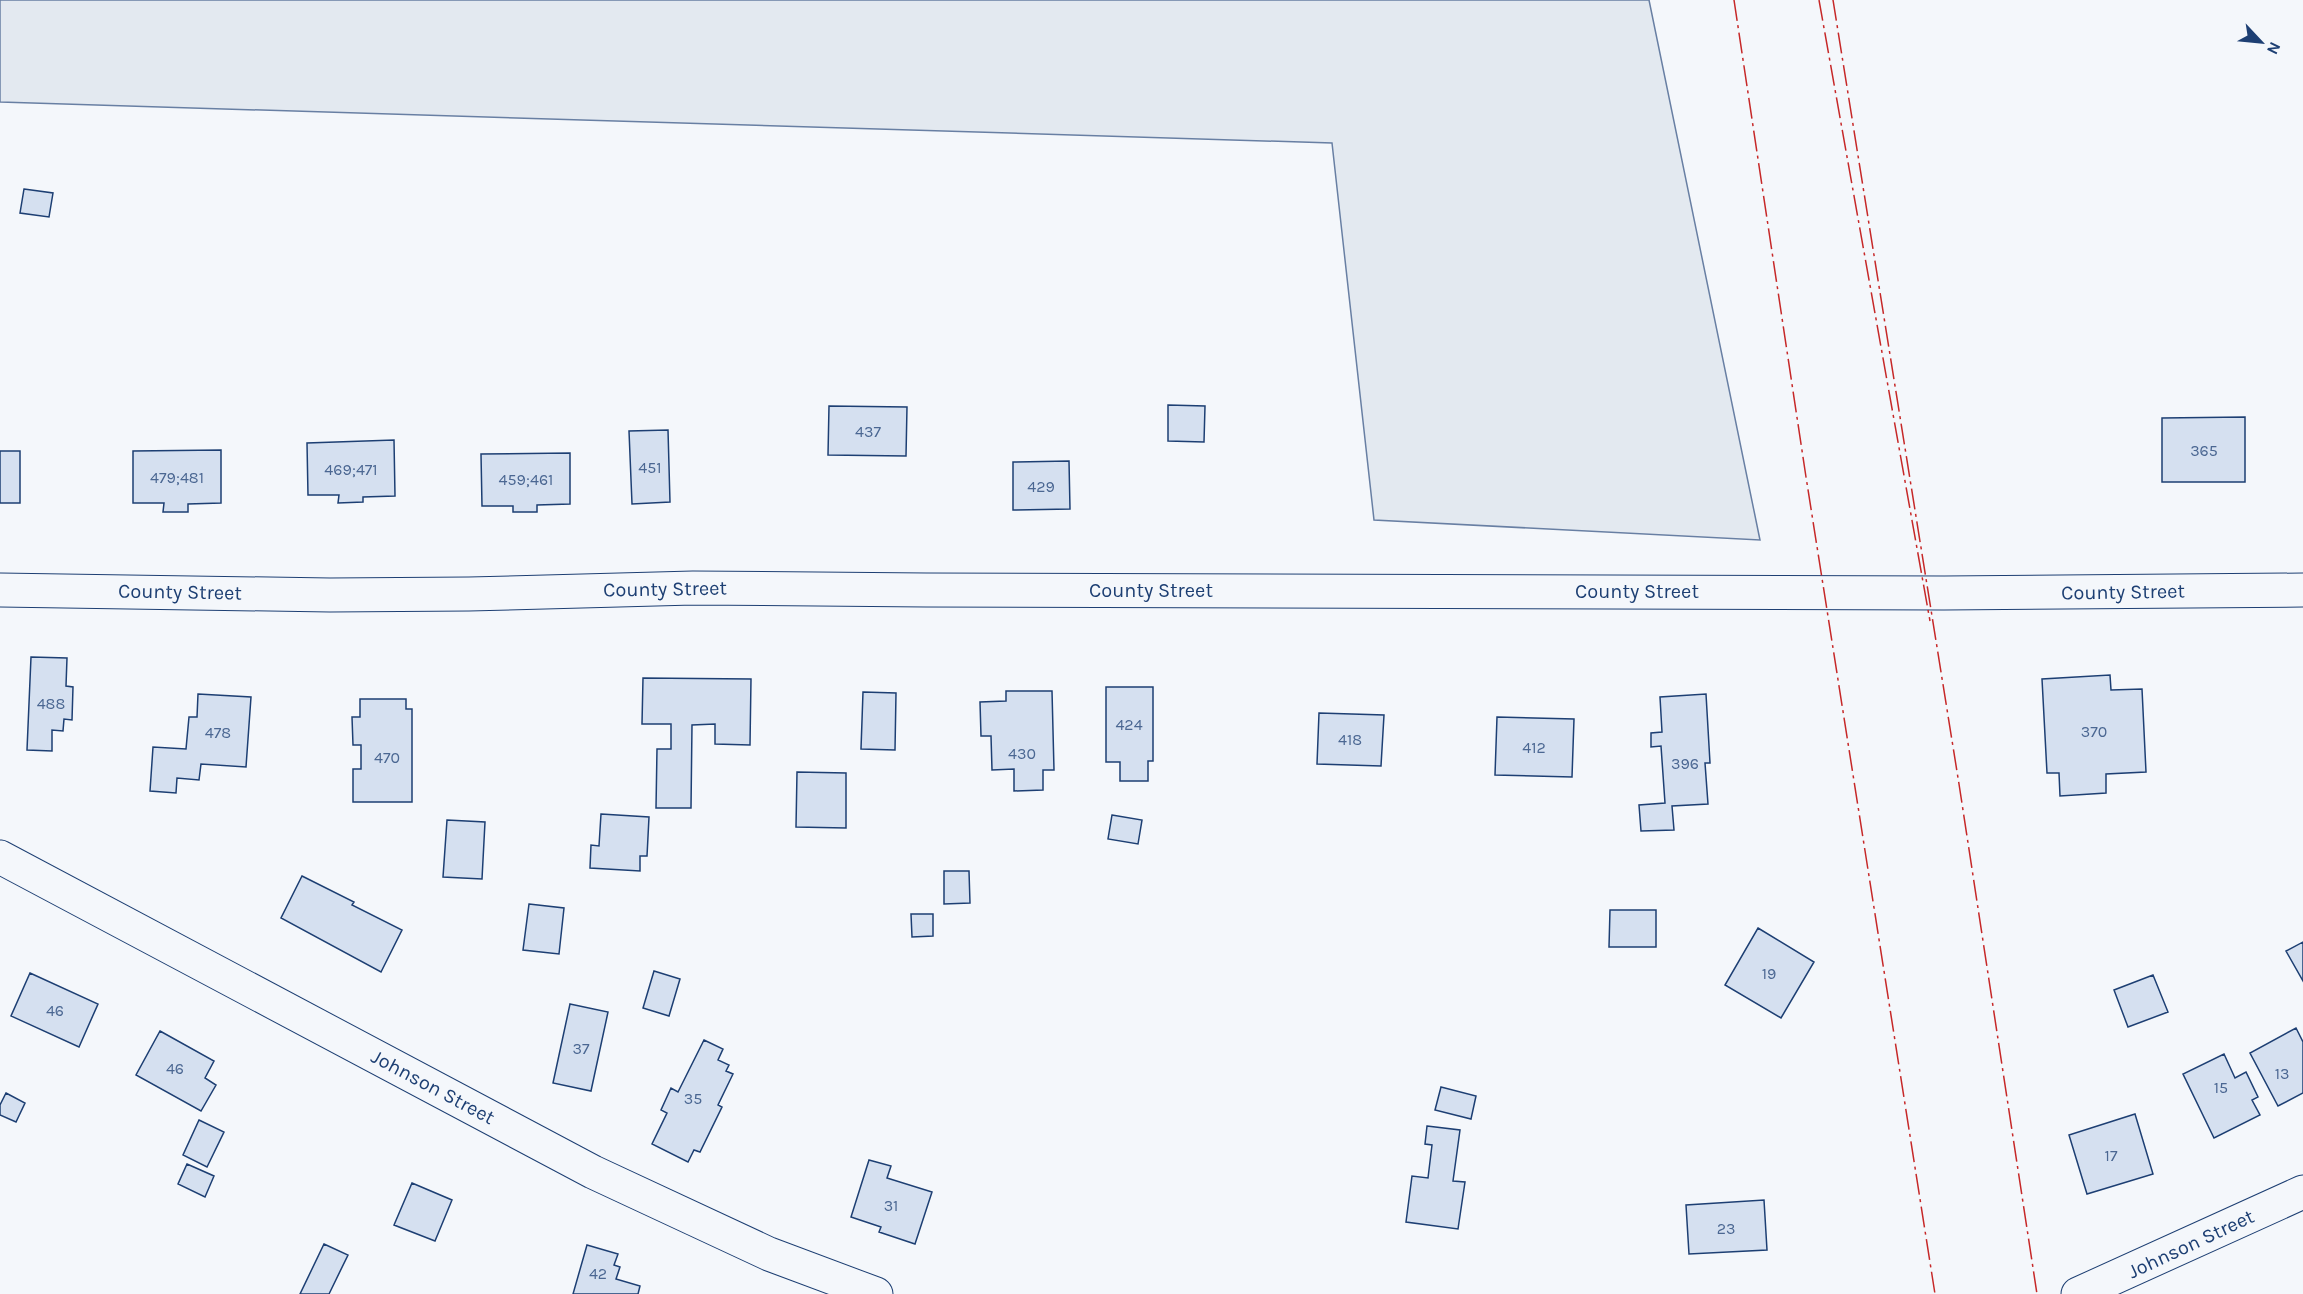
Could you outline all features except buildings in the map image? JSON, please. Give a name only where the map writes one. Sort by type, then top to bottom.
[{"type":"main road","name":"County Street","points":[[0,590],[355,595],[693,588],[1944,593],[2303,590]]},
{"type":"main road","name":"Johnson Street","points":[[0,857],[593,1172],[769,1254],[876,1294]]},
{"type":"main road","name":"Johnson Street","points":[[2078,1294],[2303,1192]]},
{"type":"shaded area","points":[[0,0],[1649,0],[1760,540],[1374,520],[1332,143],[0,102]]},
{"type":"power","points":[[1734,0],[1806,477],[1935,1294]]},
{"type":"power","points":[[1819,0],[1930,621]]},
{"type":"power","points":[[1833,0],[1959,784],[2037,1294]]}]
